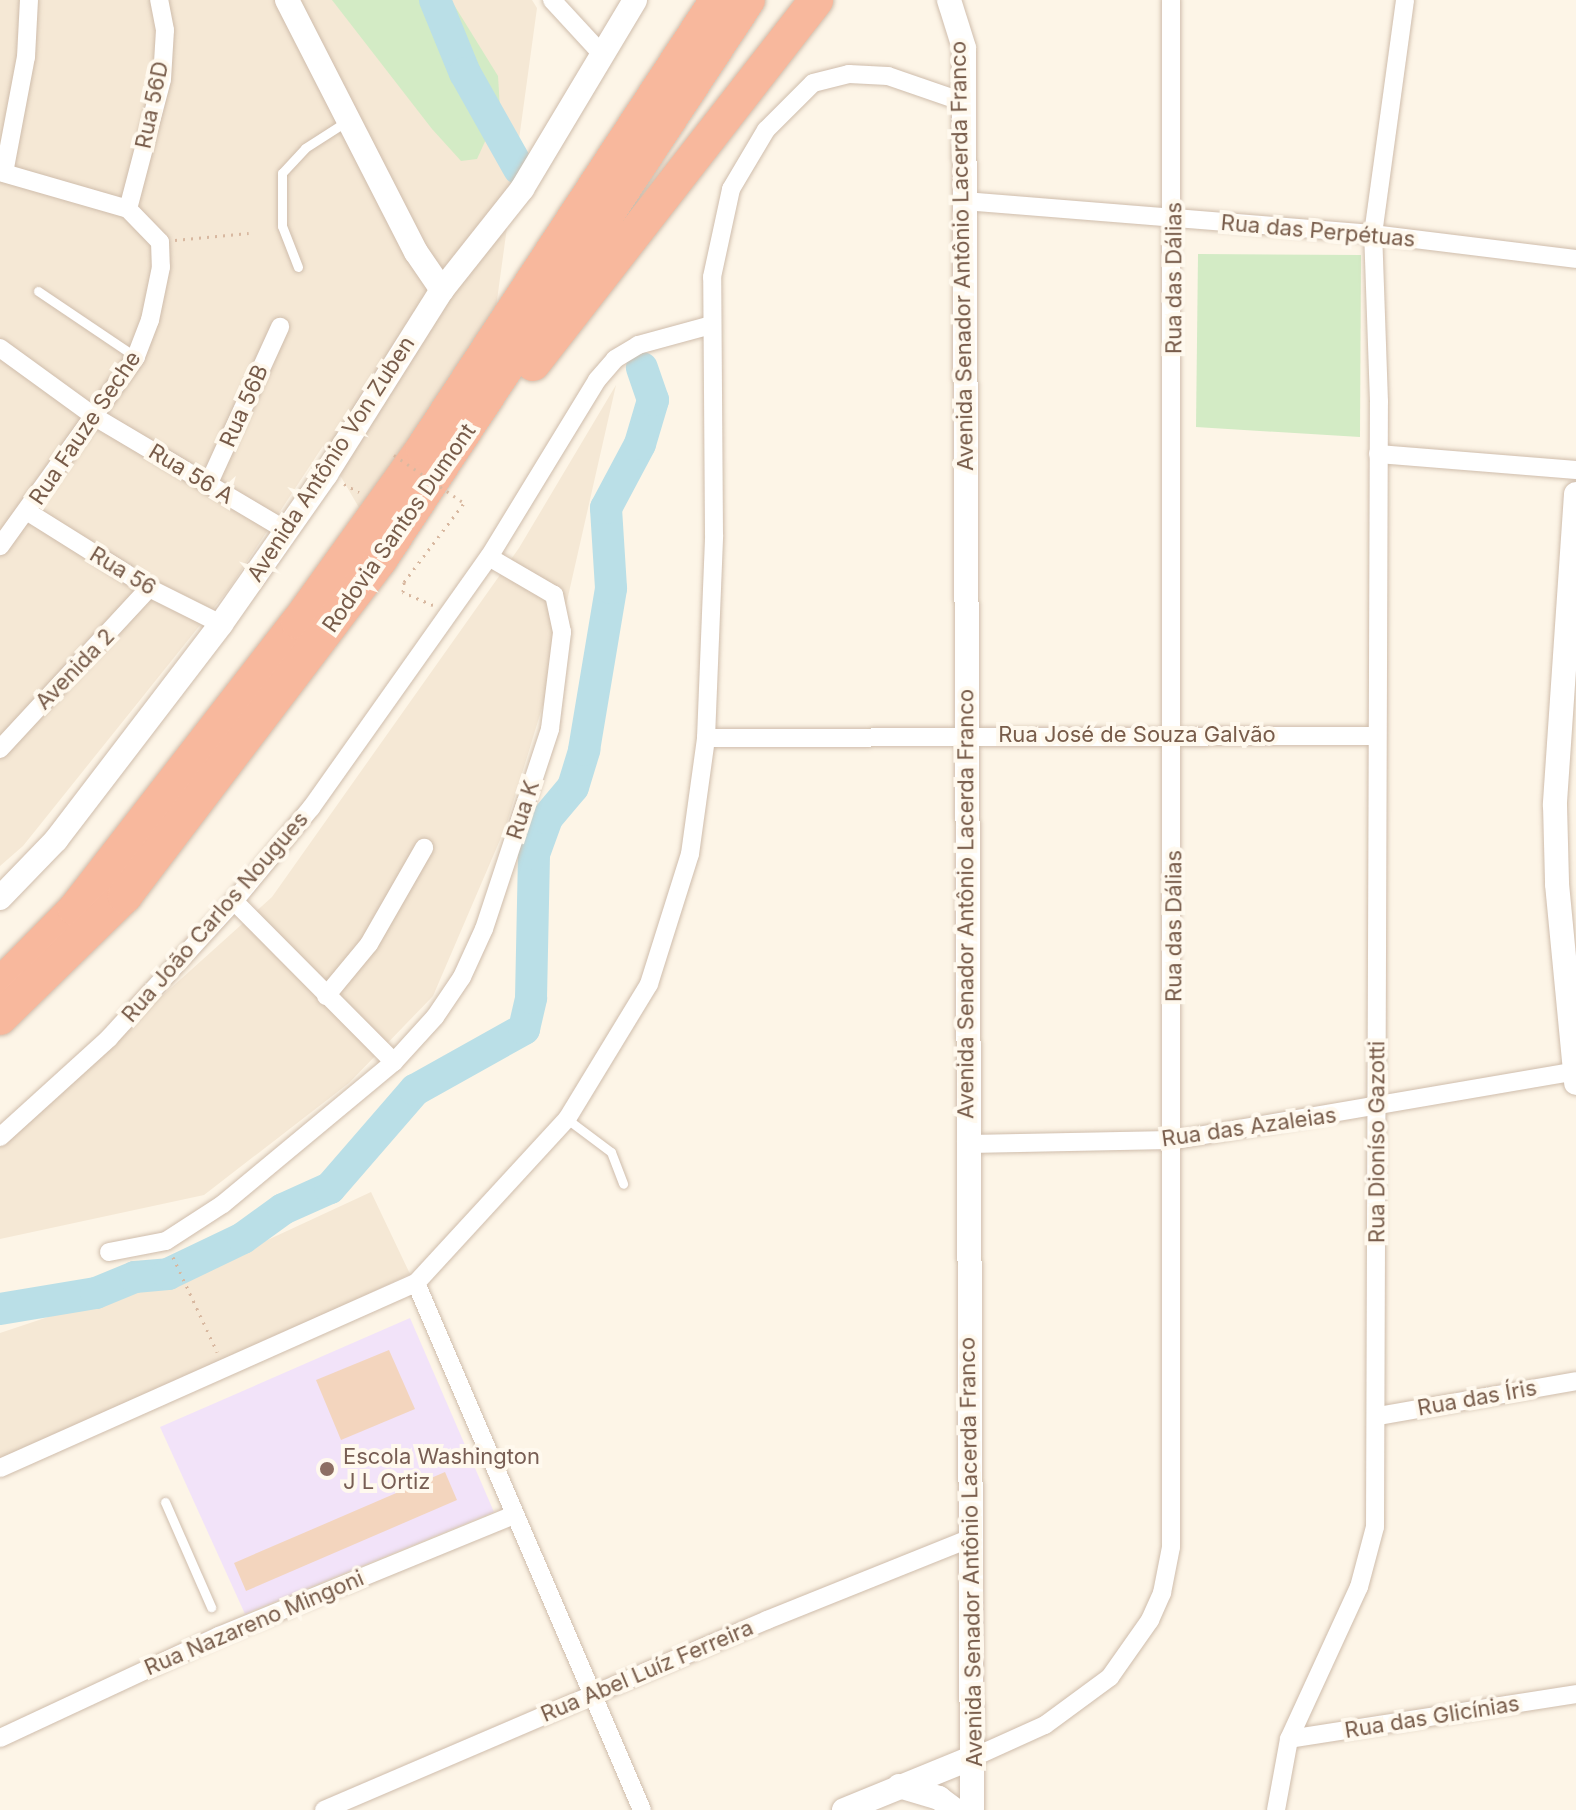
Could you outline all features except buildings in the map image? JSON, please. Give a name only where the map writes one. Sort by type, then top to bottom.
[{"type":"highway","points":[[587,202],[644,83],[693,0]]},
{"type":"highway","name":"Rodovia Santos Dumont","points":[[0,985],[75,909],[227,717],[423,448],[717,0]]},
{"type":"highway","name":"Rodovia Santos Dumont","points":[[0,1018],[125,896],[380,560],[448,461],[748,0]]},
{"type":"highway","points":[[448,461],[565,327],[816,0]]},
{"type":"street","points":[[29,0],[26,57],[2,172],[128,209],[160,242]]},
{"type":"street","name":"Rua 56D","points":[[128,209],[162,79],[165,30],[159,0]]},
{"type":"street","points":[[287,0],[416,252],[442,290]]},
{"type":"street","points":[[552,0],[600,52]]},
{"type":"street","name":"Avenida Antônio Von Zuben","points":[[0,898],[56,840],[221,624],[287,531],[442,290],[522,189],[600,52],[635,0]]},
{"type":"street","name":"Avenida Senador Antônio Lacerda Franco","points":[[949,0],[964,48],[966,1144],[974,1757],[972,1810]]},
{"type":"street","name":"Rua das Dálias","points":[[974,1757],[1087,1698],[1129,1653],[1162,1593],[1175,1477],[1175,219],[1171,0]]},
{"type":"street","name":"Rua Dioníso Gazotti","points":[[1276,1810],[1289,1739],[1359,1587],[1372,1546],[1378,1416],[1378,454],[1373,234],[1405,0]]},
{"type":"street","points":[[0,1468],[416,1283],[567,1119],[620,1039],[669,929],[690,854],[706,738],[714,535],[711,325],[716,239],[731,189],[766,130],[813,83],[849,74],[888,76],[963,102]]},
{"type":"street","name":"Rua das Perpétuas","points":[[964,201],[1373,234],[1576,259]]},
{"type":"street","name":"Rua Fauze Seche","points":[[0,546],[28,512],[136,357],[159,288],[160,242]]},
{"type":"street","points":[[489,557],[615,359],[638,345],[711,325]]},
{"type":"street","name":"Rua 56B","points":[[208,485],[280,327]]},
{"type":"street","name":"Rua 56 A","points":[[0,348],[95,417],[287,531]]},
{"type":"street","points":[[1378,454],[1576,470]]},
{"type":"street","points":[[1575,1075],[1555,805],[1576,494]]},
{"type":"street","name":"Rua 56","points":[[28,512],[149,588],[221,624]]},
{"type":"street","name":"Rua João Carlos Nougues","points":[[0,1137],[109,1038],[234,901],[311,808],[489,557]]},
{"type":"street","name":"Rua K","points":[[109,1252],[166,1241],[194,1226],[394,1062],[435,1017],[462,977],[484,929],[550,729],[562,632],[560,607],[543,585],[489,557]]},
{"type":"street","name":"Avenida 2","points":[[0,749],[149,588]]},
{"type":"street","points":[[1575,671],[1570,796],[1576,911]]},
{"type":"street","name":"Rua José de Souza Galvão","points":[[706,738],[966,734],[1376,736]]},
{"type":"street","points":[[326,996],[369,944],[424,848]]},
{"type":"street","points":[[234,901],[394,1062]]},
{"type":"street","name":"Rua das Azaleias","points":[[966,1144],[1174,1140],[1575,1075]]},
{"type":"street","points":[[416,1283],[511,1516],[642,1810]]},
{"type":"street","name":"Rua das Íris","points":[[1378,1416],[1576,1381]]},
{"type":"street","name":"Rua Nazareno Mingoni","points":[[0,1738],[219,1636],[511,1516]]},
{"type":"street","name":"Rua Abel Luíz Ferreira","points":[[324,1810],[971,1538]]},
{"type":"street","name":"Rua das Glicínias","points":[[1289,1739],[1576,1694]]},
{"type":"street","points":[[844,1810],[974,1757]]},
{"type":"street","points":[[899,1786],[939,1798],[955,1810]]},
{"type":"lane","points":[[298,267],[282,226],[282,173],[305,148],[350,119]]},
{"type":"lane","points":[[38,291],[136,357]]},
{"type":"lane","points":[[567,1119],[611,1152],[623,1184]]},
{"type":"lane","points":[[165,1502],[211,1607]]},
{"type":"path","points":[[160,242],[249,233]]},
{"type":"path","points":[[386,465],[394,455],[464,503],[404,582],[403,592],[417,602],[453,609]]},
{"type":"path","points":[[326,474],[364,495]]},
{"type":"path","points":[[176,1263],[225,1370]]},
{"type":"shaded area","points":[[0,0],[532,0],[537,8],[491,344],[368,523],[323,446],[229,589],[23,846],[0,866]]},
{"type":"shaded area","points":[[616,385],[545,698],[506,826],[433,996],[349,1083],[204,1195],[0,1239],[0,1142],[272,897],[519,548]]},
{"type":"shaded area","points":[[371,1192],[410,1274],[0,1469],[0,1333],[237,1254]]},
{"type":"shaded area","name":"Escola Washington J L Ortiz","points":[[410,1318],[494,1512],[245,1614],[160,1427]]},
{"type":"green space","points":[[332,0],[451,0],[498,76],[500,109],[477,159],[461,161],[432,129]]},
{"type":"green space","points":[[1198,254],[1361,255],[1360,437],[1196,427]]},
{"type":"waterway","points":[[435,0],[465,73],[519,169]]},
{"type":"waterway","points":[[0,1309],[96,1293],[135,1277],[168,1274],[243,1238],[283,1209],[330,1188],[415,1090],[524,1029],[531,998],[534,854],[547,818],[573,787],[584,750],[611,588],[606,508],[640,444],[653,400],[642,368]]},
{"type":"place","name":"Escola Washington J L Ortiz","points":[[327,1469]]}]
